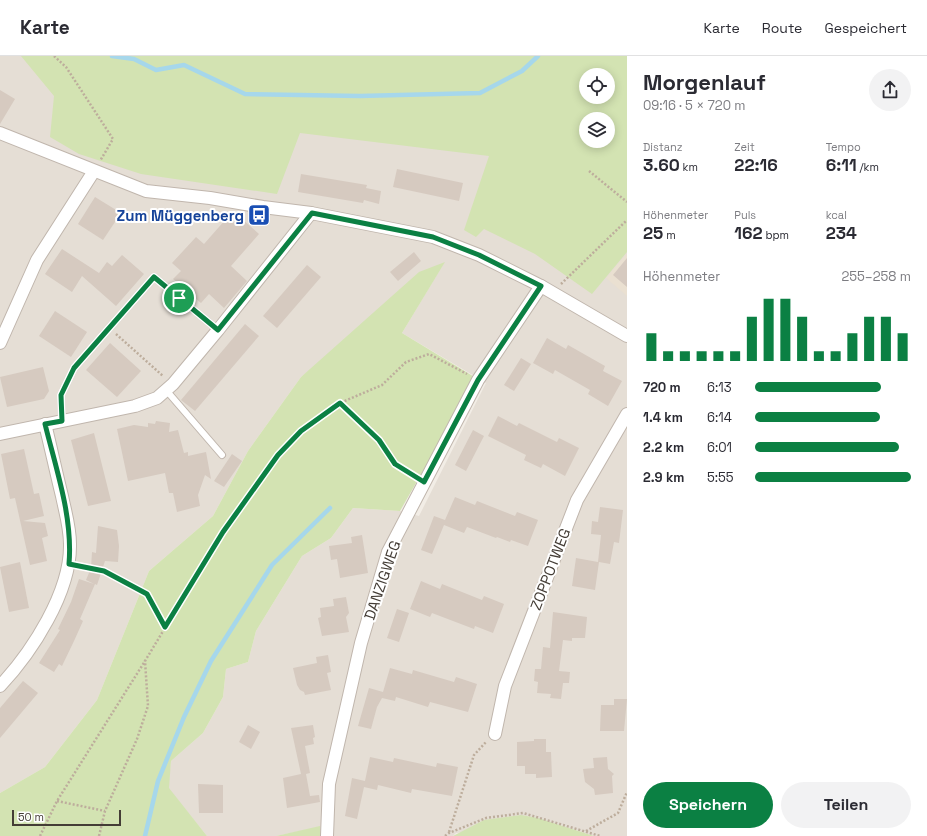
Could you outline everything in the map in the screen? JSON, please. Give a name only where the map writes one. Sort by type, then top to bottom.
[{"type":"street","points":[[0,133],[146,191],[210,198],[312,213],[433,237],[479,255],[541,286],[627,336]]},
{"type":"street","points":[[0,343],[37,260],[94,171]]},
{"type":"street","points":[[0,434],[135,406],[157,398],[169,387],[218,330],[312,213]]},
{"type":"street","name":"DANZIGWEG","points":[[327,836],[329,784],[361,643],[388,552],[478,380],[541,286]]},
{"type":"street","name":"ZOPPOTWEG","points":[[495,734],[505,686],[577,500],[627,414]]},
{"type":"street","points":[[0,686],[30,649],[47,622],[59,594],[69,564],[70,544],[68,524],[45,424]]},
{"type":"lane","points":[[62,421],[61,395],[74,368],[154,277],[218,330]]},
{"type":"lane","points":[[169,387],[222,455]]},
{"type":"path","points":[[54,56],[66,67],[113,139],[94,171]]},
{"type":"path","points":[[589,171],[627,202]]},
{"type":"path","points":[[552,293],[627,220]]},
{"type":"path","points":[[110,328],[169,387]]},
{"type":"path","points":[[40,836],[57,801],[145,661],[223,532],[278,455],[301,431],[340,403],[382,385],[406,362],[429,354],[478,380]]},
{"type":"path","points":[[340,403],[379,440],[395,464],[424,482]]},
{"type":"path","points":[[69,564],[104,571],[147,594],[165,627]]},
{"type":"path","points":[[99,836],[105,811],[137,739],[148,706],[145,661]]},
{"type":"path","points":[[449,833],[474,755],[495,734]]},
{"type":"path","points":[[585,831],[618,813],[627,792]]},
{"type":"path","points":[[57,801],[105,811]]},
{"type":"path","points":[[445,836],[486,818],[523,813],[600,836]]},
{"type":"shaded area","points":[[0,56],[627,56],[627,836],[594,836],[560,825],[456,833],[453,836],[321,836],[320,827],[276,836],[207,836],[168,788],[171,761],[203,733],[223,697],[226,669],[248,662],[256,631],[302,556],[331,538],[353,508],[400,511],[419,516],[486,383],[402,333],[444,263],[301,377],[248,451],[213,516],[149,571],[97,700],[45,767],[0,793]]},
{"type":"shaded area","points":[[627,253],[627,296],[606,278]]},
{"type":"green space","points":[[21,56],[627,56],[627,252],[592,294],[535,254],[484,229],[476,237],[464,230],[489,156],[300,133],[277,194],[141,174],[79,154],[50,137],[54,96]]},
{"type":"green space","points":[[445,262],[402,333],[476,378],[400,511],[353,508],[331,538],[302,556],[256,631],[248,662],[226,669],[223,697],[203,733],[171,761],[169,788],[207,836],[0,836],[0,793],[45,767],[97,700],[149,571],[213,516],[248,451],[301,377],[419,272]]},
{"type":"green space","points":[[521,815],[538,818],[594,836],[453,836],[484,820]]},
{"type":"green space","points":[[320,826],[321,836],[276,836]]},
{"type":"building","points":[[0,90],[15,99],[0,124]]},
{"type":"building","points":[[397,169],[463,183],[459,201],[393,187]]},
{"type":"building","points":[[301,174],[367,185],[366,188],[381,191],[379,204],[364,200],[363,203],[298,192]]},
{"type":"building","points":[[95,197],[121,213],[103,240],[78,224]]},
{"type":"building","points":[[233,211],[259,234],[231,266],[247,281],[224,308],[209,294],[201,303],[173,279],[181,271],[172,263],[196,237],[204,244]]},
{"type":"building","points":[[62,249],[99,273],[107,262],[112,266],[122,255],[144,274],[116,306],[82,276],[72,292],[45,274]]},
{"type":"building","points":[[414,252],[421,261],[398,281],[390,272]]},
{"type":"building","points":[[627,258],[627,287],[613,275]]},
{"type":"building","points":[[307,265],[321,277],[277,328],[263,316]]},
{"type":"building","points":[[55,311],[87,332],[71,357],[39,336]]},
{"type":"building","points":[[245,324],[259,336],[195,411],[181,400]]},
{"type":"building","points":[[547,338],[566,349],[568,345],[605,366],[603,371],[622,381],[608,406],[588,394],[590,390],[555,370],[553,374],[533,363]]},
{"type":"building","points":[[110,343],[141,371],[117,397],[86,370]]},
{"type":"building","points":[[521,358],[531,364],[514,391],[504,385]]},
{"type":"building","points":[[43,367],[49,391],[44,399],[7,407],[0,377]]},
{"type":"building","points":[[498,416],[517,426],[519,423],[557,442],[559,438],[579,448],[565,476],[543,464],[541,468],[524,460],[526,455],[488,436]]},
{"type":"building","points":[[156,421],[170,423],[169,432],[178,430],[184,453],[188,452],[188,456],[206,452],[211,479],[205,475],[198,495],[200,506],[177,512],[173,493],[169,493],[165,473],[128,481],[117,429],[134,425],[148,427],[148,423],[155,424]]},
{"type":"building","points":[[473,430],[484,436],[466,471],[455,465]]},
{"type":"building","points":[[94,433],[111,501],[88,506],[71,440]]},
{"type":"building","points":[[24,449],[34,494],[39,493],[44,516],[23,521],[45,523],[48,536],[42,538],[47,561],[30,565],[15,498],[10,499],[1,454]]},
{"type":"building","points":[[232,454],[242,461],[224,487],[214,481]]},
{"type":"building","points":[[455,497],[475,505],[477,501],[515,516],[517,512],[538,520],[528,546],[511,540],[510,542],[497,537],[496,538],[467,527],[464,533],[444,525],[432,554],[421,550],[434,516],[445,520]]},
{"type":"building","points":[[600,507],[623,510],[619,543],[614,542],[610,564],[599,562],[595,590],[572,586],[576,558],[598,562],[601,535],[591,534],[592,521],[598,522]]},
{"type":"building","points":[[98,526],[117,530],[119,546],[118,562],[105,561],[97,585],[95,584],[80,619],[83,621],[74,641],[62,666],[59,664],[54,672],[39,663],[60,630],[58,629],[71,602],[79,579],[94,584],[86,580],[91,568],[92,552],[96,553]]},
{"type":"building","points":[[362,535],[368,573],[340,578],[337,559],[331,560],[329,546],[352,543],[351,537]]},
{"type":"building","points":[[20,562],[29,608],[9,612],[0,567]]},
{"type":"building","points":[[421,581],[440,589],[442,584],[482,600],[484,596],[504,604],[493,633],[475,626],[474,629],[432,613],[430,617],[410,609]]},
{"type":"building","points":[[346,597],[349,613],[346,617],[349,632],[322,636],[318,618],[321,617],[320,608],[334,606],[333,599]]},
{"type":"building","points":[[397,609],[409,613],[399,642],[387,638]]},
{"type":"building","points":[[553,612],[587,617],[585,638],[572,638],[572,641],[563,640],[559,671],[570,672],[569,683],[563,683],[561,699],[550,698],[551,694],[537,693],[538,682],[534,681],[535,669],[541,669],[543,647],[550,648]]},
{"type":"building","points":[[328,655],[331,672],[327,673],[331,690],[305,695],[297,685],[293,668],[317,663],[316,657]]},
{"type":"building","points":[[390,668],[412,674],[413,670],[454,682],[456,677],[477,684],[468,712],[430,702],[428,707],[396,697],[395,701],[382,698],[377,707],[371,729],[358,726],[369,688],[383,692]]},
{"type":"building","points":[[23,681],[38,693],[0,738],[0,708]]},
{"type":"building","points":[[614,699],[627,699],[624,731],[600,731],[601,705],[614,705]]},
{"type":"building","points":[[248,725],[260,732],[251,749],[239,742]]},
{"type":"building","points":[[313,725],[315,737],[313,738],[314,744],[305,746],[310,773],[306,774],[310,796],[319,795],[320,802],[287,808],[283,778],[301,774],[291,728]]},
{"type":"building","points":[[534,739],[546,739],[546,752],[551,752],[552,777],[536,778],[536,774],[525,774],[525,766],[517,766],[517,742],[534,741]]},
{"type":"building","points":[[370,757],[393,762],[394,758],[436,767],[437,763],[458,767],[452,796],[412,789],[411,793],[378,785],[377,790],[364,787],[357,819],[345,816],[352,778],[365,781]]},
{"type":"building","points":[[607,757],[608,769],[614,774],[612,776],[613,793],[595,795],[594,789],[585,782],[583,769],[594,768],[593,758]]},
{"type":"building","points":[[198,784],[223,785],[223,813],[199,813]]},
{"type":"waterway","points":[[112,56],[134,59],[156,70],[184,65],[245,94],[360,96],[480,93],[522,71],[538,56]]},
{"type":"waterway","points":[[145,836],[158,781],[184,717],[211,661],[272,565],[330,508]]},
{"type":"place","name":"Zum Müggenberg","points":[[259,215]]},
{"type":"route","points":[[312,213],[433,237],[479,255],[541,286],[478,380],[424,482],[395,464],[379,440],[340,403],[301,431],[278,455],[223,532],[165,627],[160,615],[147,594],[104,571],[69,564],[70,544],[68,524],[45,424],[62,421],[61,395],[64,386],[74,368],[154,277],[179,298],[218,330],[312,213]]}]
